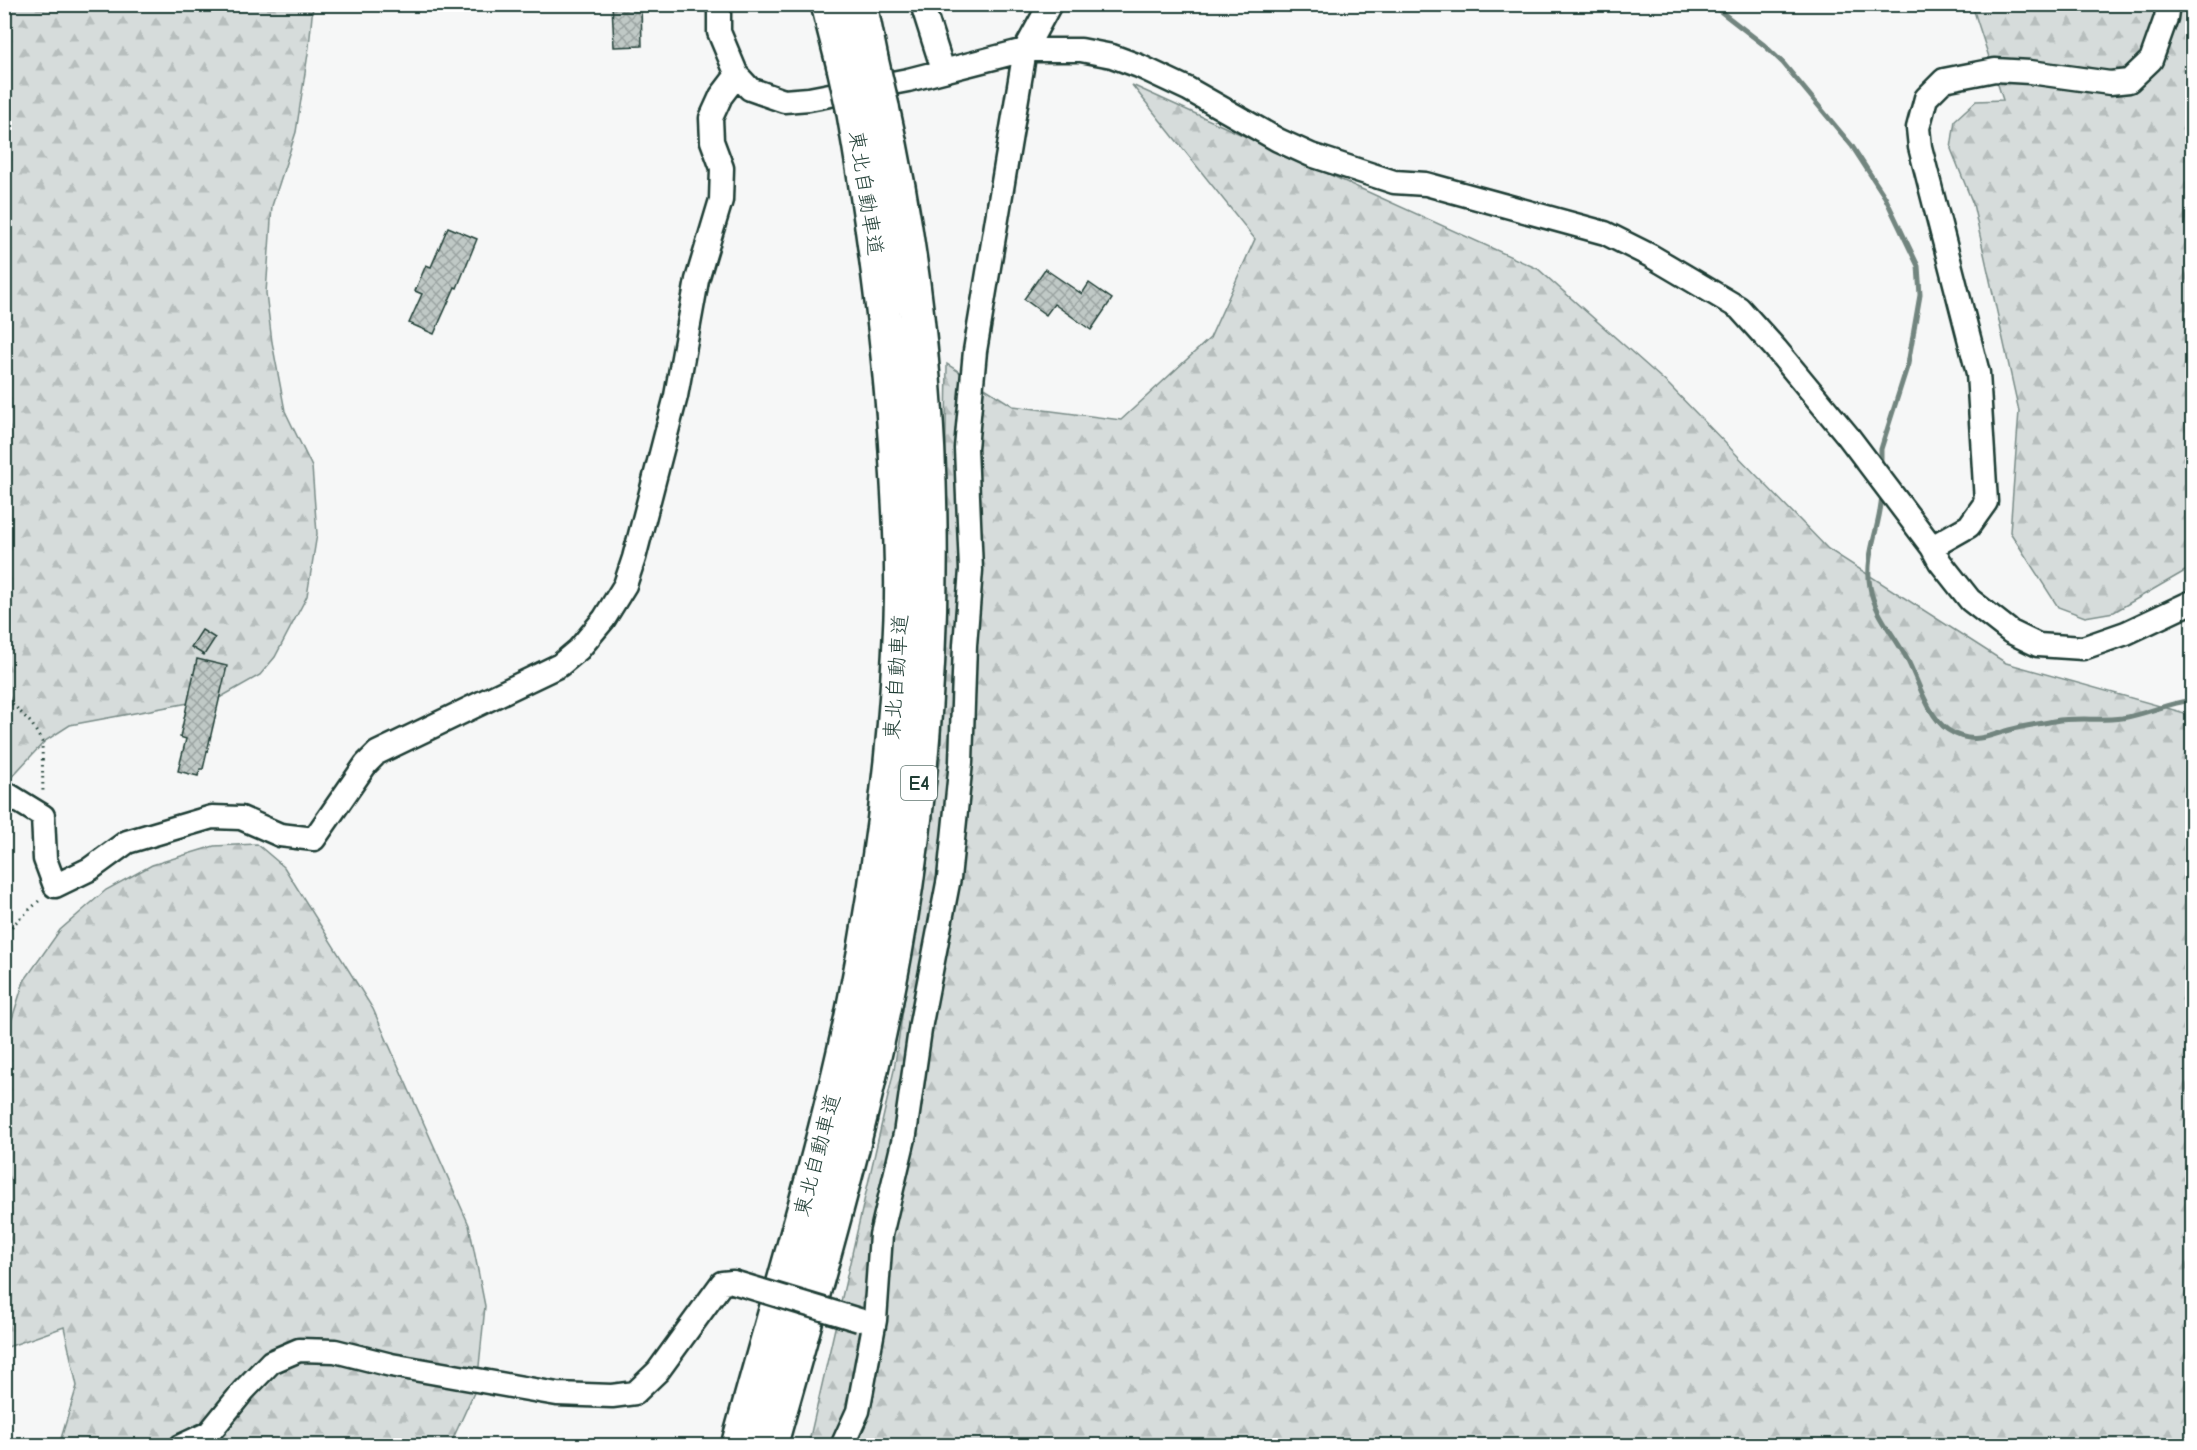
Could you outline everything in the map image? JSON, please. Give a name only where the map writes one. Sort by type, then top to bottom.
[{"type":"highway","name":"東北自動車道","points":[[738,1446],[829,1118],[852,1016],[869,924],[894,722],[902,614],[900,514],[893,395],[867,188],[867,107],[857,63],[828,4]]},
{"type":"highway","name":"東北自動車道","points":[[857,63],[860,4]]},
{"type":"highway","name":"東北自動車道","points":[[770,1446],[840,1192],[876,1046],[898,930],[916,812],[929,655],[931,549],[927,446],[910,267],[893,159],[867,107]]},
{"type":"street","points":[[719,4],[719,32],[737,75],[750,89],[784,101],[810,99],[908,80],[1024,50],[1081,50],[1112,56],[1188,89],[1278,140],[1311,155],[1394,182],[1426,184],[1605,233],[1651,256],[1739,308],[1776,349],[1868,463],[1970,600],[2010,633],[2038,645],[2083,648],[2126,633],[2193,602]]},
{"type":"street","points":[[922,4],[943,70]]},
{"type":"street","points":[[842,1446],[858,1411],[867,1320],[881,1235],[905,1134],[921,1023],[938,940],[953,846],[961,762],[965,645],[971,570],[966,448],[975,351],[1024,50],[1050,4]]},
{"type":"street","points":[[1932,547],[1969,526],[1986,502],[1978,373],[1920,147],[1918,128],[1926,98],[1944,80],[1995,70],[2030,72],[2110,83],[2129,81],[2151,60],[2166,18],[2168,4]]},
{"type":"street","points":[[4,792],[43,816],[45,859],[55,886],[90,869],[127,842],[212,817],[242,818],[280,834],[314,839],[366,764],[377,753],[560,665],[579,649],[604,619],[625,585],[634,558],[676,396],[697,280],[721,200],[722,168],[712,141],[711,118],[721,96],[737,75]]},
{"type":"street","points":[[182,1446],[209,1433],[244,1390],[271,1362],[299,1350],[335,1351],[391,1365],[557,1394],[612,1396],[635,1393],[658,1371],[722,1283],[733,1282],[867,1320]]},
{"type":"path","points":[[4,695],[32,724],[42,742],[43,816]]},
{"type":"path","points":[[4,936],[13,924],[55,886]]},
{"type":"green space","points":[[5,5],[313,5],[296,132],[272,206],[266,293],[272,342],[285,411],[312,467],[317,534],[307,596],[275,657],[260,675],[221,697],[70,725],[45,741],[5,784]]},
{"type":"green space","points":[[1972,5],[2192,5],[2192,567],[2114,612],[2085,617],[2058,607],[2010,532],[2019,411],[1973,204],[1951,149],[1955,120],[1976,101],[2003,100]]},
{"type":"green space","points":[[1132,85],[1538,269],[1669,385],[1828,549],[2006,663],[2192,715],[2192,1445],[808,1446],[894,1070],[941,754],[947,364],[1013,406],[1121,420],[1210,338],[1255,239]]},
{"type":"green space","points":[[257,844],[284,867],[373,1009],[469,1225],[485,1306],[477,1386],[450,1445],[59,1445],[77,1386],[64,1327],[5,1348],[5,1063],[11,1022],[24,981],[60,930],[106,890],[152,865],[214,846]]},
{"type":"building","points":[[612,4],[641,4],[642,46],[614,47]]},
{"type":"building","points":[[448,227],[477,239],[457,288],[455,287],[434,334],[409,323],[422,294],[415,291],[426,265],[431,267]]},
{"type":"building","points":[[1045,269],[1082,294],[1089,283],[1112,299],[1091,330],[1054,304],[1046,315],[1024,299]]},
{"type":"building","points":[[202,630],[215,638],[204,655],[191,647]]},
{"type":"building","points":[[197,659],[227,666],[203,769],[200,769],[198,776],[178,771],[186,739],[180,737]]},
{"type":"waterway","points":[[1711,4],[1764,45],[1783,63],[1852,146],[1885,197],[1918,266],[1920,295],[1908,364],[1881,449],[1881,468]]},
{"type":"waterway","points":[[1882,492],[1869,562],[1872,597],[1880,615],[1907,659],[1929,707],[1948,730],[1956,735],[1979,738],[2054,721],[2122,718],[2192,700]]}]
